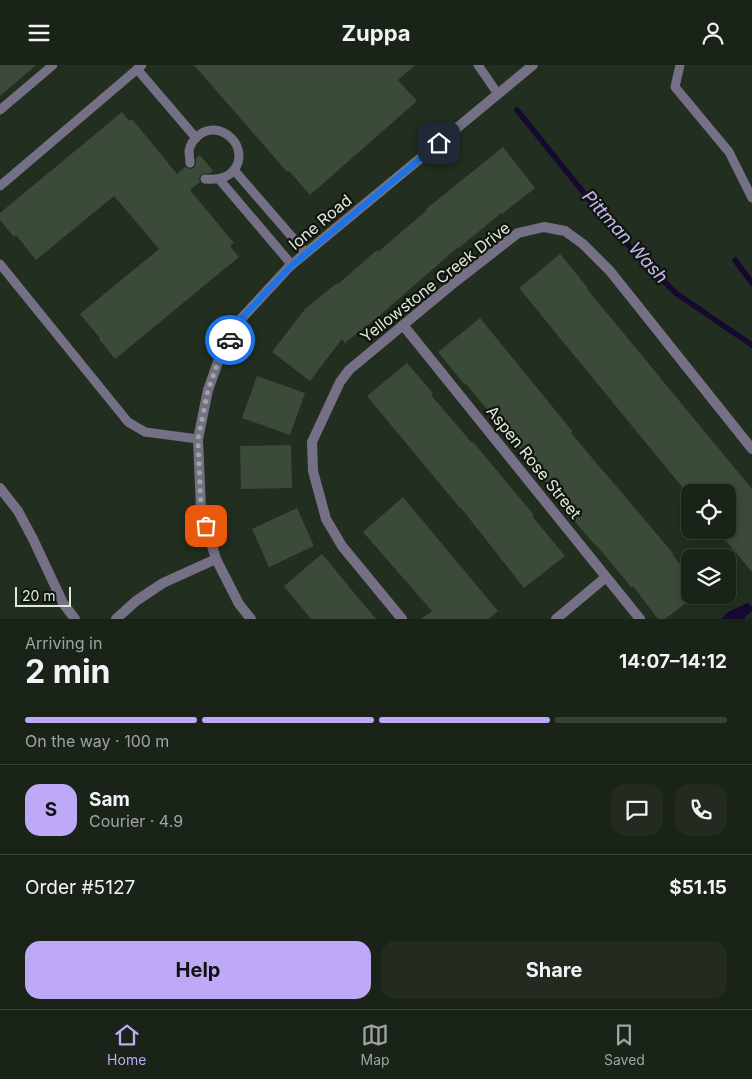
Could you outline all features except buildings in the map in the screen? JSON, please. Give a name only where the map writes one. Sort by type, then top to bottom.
[{"type":"street","name":"Ione Road","points":[[251,619],[239,604],[216,559],[201,509],[198,439],[208,390],[218,362],[241,319],[292,265],[529,68]]},
{"type":"street","name":"Yellowstone Creek Drive","points":[[402,619],[342,546],[326,519],[313,471],[312,442],[340,382],[349,370],[518,233],[544,227],[566,231],[583,244],[610,271],[752,449]]},
{"type":"street","name":"Aspen Rose Street","points":[[403,325],[640,619]]},
{"type":"street","points":[[0,488],[18,511],[63,603],[75,619]]},
{"type":"street","points":[[116,619],[136,601],[163,583],[216,559]]},
{"type":"street","points":[[556,619],[606,577]]},
{"type":"lane","points":[[0,110],[53,65]]},
{"type":"lane","points":[[478,65],[498,94]]},
{"type":"lane","points":[[680,65],[675,87],[729,153],[752,197]]},
{"type":"lane","points":[[0,185],[140,67],[196,138]]},
{"type":"lane","points":[[190,163],[189,152],[191,144],[202,132],[219,130],[227,133],[233,139],[239,154],[238,163],[234,170],[227,176],[219,179],[205,179]]},
{"type":"lane","points":[[234,170],[306,253]]},
{"type":"lane","points":[[219,179],[292,265]]},
{"type":"lane","points":[[0,264],[128,422],[145,432],[198,439]]},
{"type":"shaded area","points":[[747,603],[752,607],[752,611],[745,619],[721,619],[728,612]]},
{"type":"waterway","name":"Pittman Wash","points":[[517,110],[596,208],[638,256],[677,294],[752,345]]},
{"type":"waterway","name":"Pittman Wash","points":[[735,260],[752,283]]},
{"type":"way so far","points":[[206,526],[201,509],[198,439],[208,390],[218,362],[230,340]]},
{"type":"route","points":[[230,340],[241,319],[290,267],[439,143]]}]
